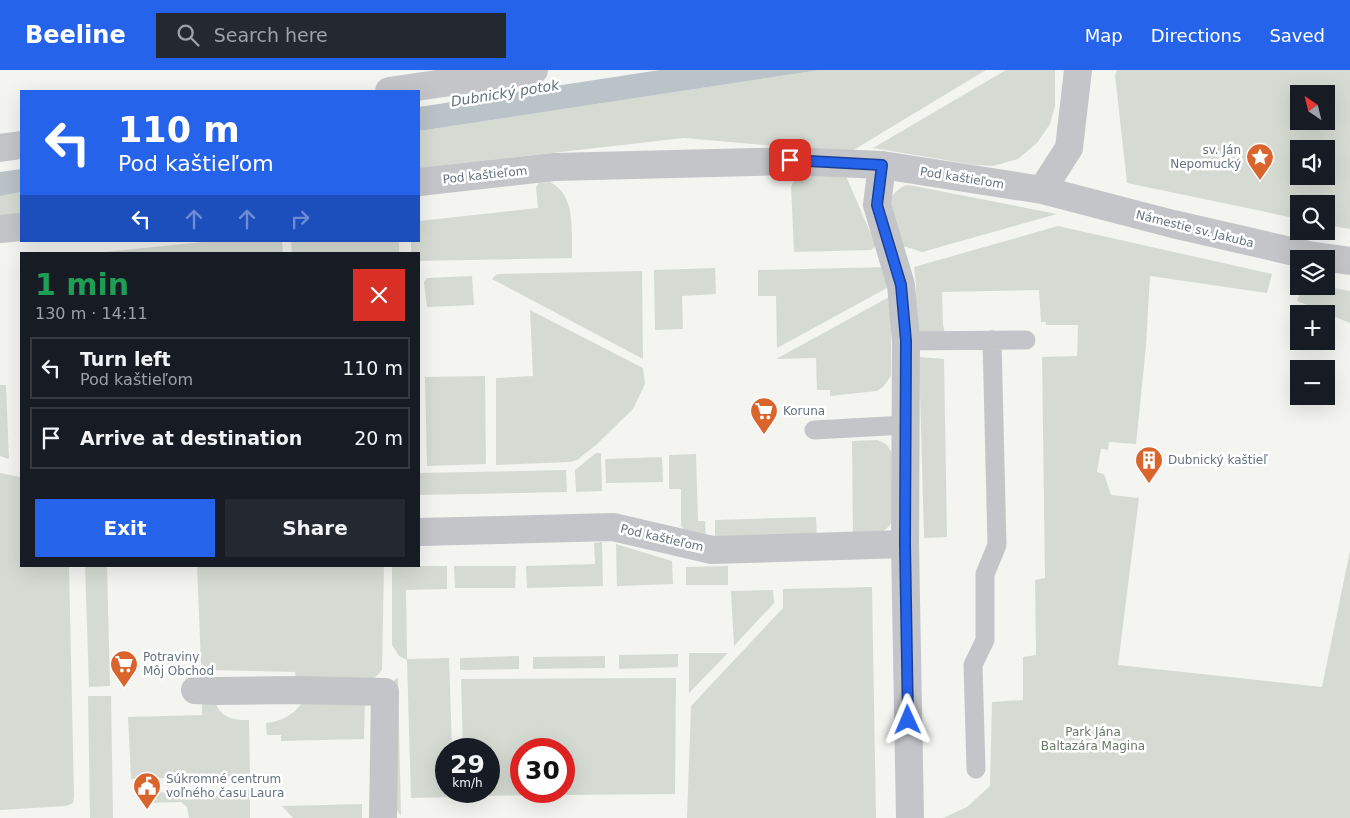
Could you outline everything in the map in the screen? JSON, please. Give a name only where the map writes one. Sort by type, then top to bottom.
[{"type":"street","points":[[396,90],[534,70]]},
{"type":"street","points":[[1042,190],[1069,148],[1078,70]]},
{"type":"street","points":[[0,148],[20,145]]},
{"type":"street","name":"Pod kaštieľom","points":[[420,182],[554,167],[790,160],[882,165],[1042,190]]},
{"type":"street","points":[[882,165],[877,205],[901,285],[906,341],[905,544],[910,818]]},
{"type":"street","name":"Námestie sv. Jakuba","points":[[1042,190],[1173,224],[1308,255],[1350,261]]},
{"type":"street","points":[[0,229],[20,227]]},
{"type":"street","name":"Pod kaštieľom","points":[[420,532],[613,527],[712,550],[905,544]]},
{"type":"street","points":[[195,690],[217,692],[296,690],[385,692],[384,818]]},
{"type":"lane","points":[[976,769],[974,665],[985,640],[985,574],[997,545],[992,340]]},
{"type":"lane","points":[[906,341],[1026,340]]},
{"type":"lane","points":[[814,430],[906,425]]},
{"type":"green space","points":[[820,70],[986,70],[842,157],[808,149],[684,138],[420,168],[420,131]]},
{"type":"green space","points":[[1006,70],[1055,70],[1055,106],[1050,124],[1037,143],[1018,159],[993,166],[975,165],[873,148]]},
{"type":"green space","points":[[1117,70],[1350,70],[1350,229],[1335,226],[1335,195],[1290,195],[1290,217],[1127,183],[1115,75]]},
{"type":"green space","points":[[802,175],[846,176],[876,246],[871,250],[794,252],[791,186]]},
{"type":"green space","points":[[550,182],[559,188],[569,205],[572,226],[572,258],[420,261],[420,252],[411,252],[411,242],[420,242],[420,221],[538,208],[536,187],[539,183]]},
{"type":"green space","points":[[906,185],[1057,214],[922,252],[903,246],[890,212],[889,204],[892,197]]},
{"type":"green space","points":[[20,192],[20,214],[0,216],[0,196]]},
{"type":"green space","name":"Park Jána Baltazára Magina","points":[[1058,226],[1272,274],[1267,293],[1150,276],[1146,346],[1136,444],[1109,442],[1108,450],[1101,449],[1097,472],[1104,474],[1111,495],[1139,498],[1118,665],[1322,687],[1350,551],[1350,818],[943,818],[967,807],[990,786],[992,702],[1023,700],[1023,657],[1036,655],[1035,580],[1045,578],[1042,357],[1077,356],[1078,325],[1046,325],[1046,322],[1041,322],[1039,290],[942,292],[945,333],[916,332],[914,267]]},
{"type":"green space","points":[[203,242],[282,242],[283,252],[104,252]]},
{"type":"green space","points":[[291,242],[399,242],[399,252],[292,252]]},
{"type":"green space","points":[[887,267],[887,288],[777,348],[776,296],[758,296],[758,270]]},
{"type":"green space","points":[[715,268],[716,294],[682,296],[683,329],[655,330],[654,270]]},
{"type":"green space","points":[[642,271],[643,359],[492,279],[497,274]]},
{"type":"green space","points":[[472,276],[474,305],[427,307],[424,282],[427,278]]},
{"type":"green space","points":[[1335,288],[1350,291],[1350,323],[1335,317],[1335,305],[1307,305],[1297,301],[1299,295],[1335,295]]},
{"type":"green space","points":[[891,296],[891,376],[883,387],[877,391],[830,396],[830,390],[817,390],[816,358],[776,359]]},
{"type":"green space","points":[[530,310],[643,368],[645,384],[633,409],[596,445],[577,460],[570,462],[496,465],[496,378],[533,376]]},
{"type":"green space","points":[[919,357],[944,359],[947,537],[924,538]]},
{"type":"green space","points":[[485,376],[486,464],[427,466],[425,377]]},
{"type":"green space","points":[[0,385],[6,385],[9,459],[0,456]]},
{"type":"green space","points":[[878,440],[887,445],[894,456],[892,522],[880,533],[853,535],[852,441]]},
{"type":"green space","points":[[596,453],[601,453],[602,491],[576,492],[575,470]]},
{"type":"green space","points":[[696,454],[698,521],[705,521],[706,539],[691,536],[681,526],[681,489],[669,489],[669,455]]},
{"type":"green space","points":[[662,457],[663,482],[606,483],[605,459]]},
{"type":"green space","points":[[566,470],[567,492],[420,495],[420,473]]},
{"type":"green space","points":[[0,473],[20,477],[20,567],[69,567],[74,796],[73,803],[66,806],[0,810]]},
{"type":"green space","points":[[816,517],[817,538],[715,541],[715,520]]},
{"type":"green space","points":[[602,542],[603,586],[527,588],[526,566],[595,564],[594,543]]},
{"type":"green space","points":[[616,544],[672,561],[673,584],[617,586]]},
{"type":"green space","points":[[447,566],[447,589],[406,590],[407,659],[449,658],[452,738],[435,738],[435,797],[411,798],[407,660],[399,656],[392,645],[392,567]]},
{"type":"green space","points":[[454,566],[516,566],[515,588],[455,588]]},
{"type":"green space","points":[[728,566],[728,585],[686,585],[686,567]]},
{"type":"green space","points":[[85,567],[107,567],[110,686],[89,687]]},
{"type":"green space","points":[[197,567],[384,567],[382,670],[369,684],[296,680],[295,672],[209,670],[201,663]]},
{"type":"green space","points":[[872,587],[876,818],[687,818],[691,706],[783,608],[783,589]]},
{"type":"green space","points":[[773,590],[774,603],[734,646],[731,591]]},
{"type":"green space","points":[[689,653],[728,653],[689,693]]},
{"type":"green space","points":[[678,654],[678,667],[619,669],[619,655]]},
{"type":"green space","points":[[519,656],[519,669],[460,670],[460,658]]},
{"type":"green space","points":[[605,656],[605,668],[533,669],[533,657]]},
{"type":"green space","points":[[398,678],[401,816],[393,804],[394,680]]},
{"type":"green space","points":[[676,678],[675,794],[575,795],[575,738],[510,738],[510,796],[500,796],[500,738],[463,738],[461,679]]},
{"type":"green space","points":[[88,696],[111,696],[113,818],[90,818]]},
{"type":"green space","points":[[365,698],[364,739],[281,741],[281,735],[267,735],[266,723],[278,721],[288,716],[304,700]]},
{"type":"green space","points":[[207,700],[215,700],[220,711],[228,717],[249,720],[250,776],[131,779],[128,717],[202,715],[202,705]]},
{"type":"green space","points":[[250,789],[250,818],[189,818],[187,807],[181,802],[148,803],[148,793]]},
{"type":"green space","points":[[362,804],[362,818],[293,818],[282,806]]},
{"type":"shaded area","points":[[660,70],[820,70],[420,131],[420,107]]},
{"type":"shaded area","points":[[20,169],[20,192],[0,196],[0,172]]},
{"type":"place","name":"sv. Ján Nepomucký","points":[[1260,181]]},
{"type":"place","name":"Koruna","points":[[764,435]]},
{"type":"place","name":"Dubnický kaštieľ","points":[[1149,484]]},
{"type":"place","name":"Potraviny Môj Obchod","points":[[124,688]]},
{"type":"place","name":"Súkromné centrum voľného času Laura","points":[[147,810]]},
{"type":"route","points":[[790,160],[882,165],[877,205],[901,285],[906,341],[905,544],[908,720]]},
{"type":"water label","name":"Dubnický potok","points":[[505,93]]}]
